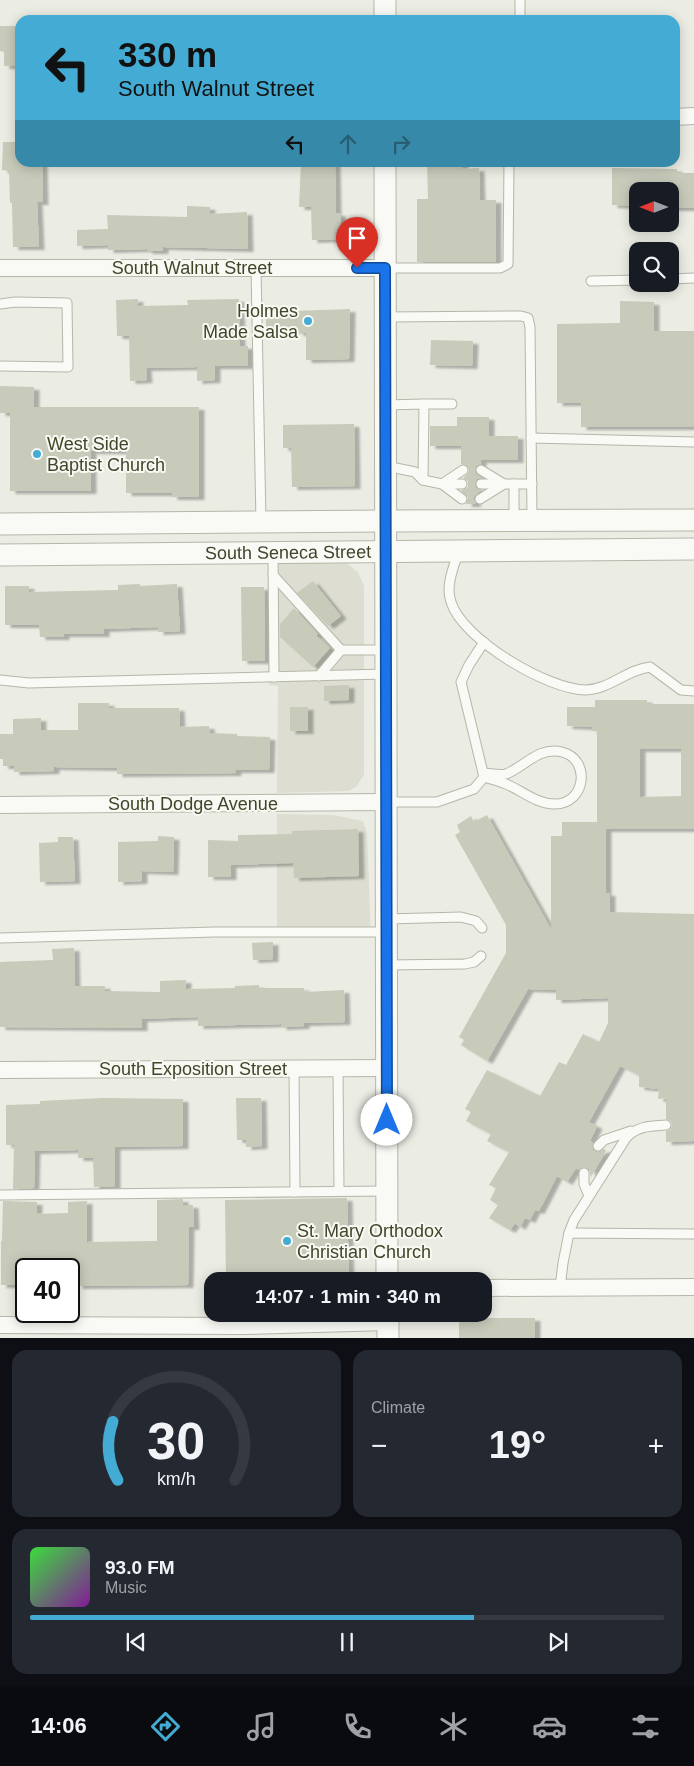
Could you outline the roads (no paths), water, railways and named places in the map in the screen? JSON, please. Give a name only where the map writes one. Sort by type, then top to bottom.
[{"type":"street","points":[[385,0],[385,15]]},
{"type":"street","points":[[680,117],[694,116]]},
{"type":"street","points":[[385,167],[387,1272]]},
{"type":"street","name":"South Walnut Street","points":[[0,268],[385,268]]},
{"type":"street","name":"South Seneca Street","points":[[0,524],[694,520]]},
{"type":"street","name":"South Seneca Street","points":[[0,555],[694,549]]},
{"type":"street","name":"South Dodge Avenue","points":[[0,805],[387,802]]},
{"type":"street","name":"South Exposition Street","points":[[0,1070],[387,1068]]},
{"type":"street","points":[[492,1288],[694,1287]]},
{"type":"street","points":[[0,1325],[388,1325]]},
{"type":"lane","points":[[520,0],[520,15]]},
{"type":"lane","points":[[385,268],[504,267],[508,264],[509,167]]},
{"type":"lane","points":[[256,268],[261,522]]},
{"type":"lane","points":[[679,279],[694,278]]},
{"type":"lane","points":[[590,281],[629,280]]},
{"type":"lane","points":[[0,304],[15,302],[67,303],[68,367],[0,366]]},
{"type":"lane","points":[[385,317],[521,316],[528,318],[530,327],[532,484],[523,520]]},
{"type":"lane","points":[[385,404],[452,404]]},
{"type":"lane","points":[[423,480],[424,404]]},
{"type":"lane","points":[[531,438],[694,442]]},
{"type":"lane","points":[[385,466],[415,472],[423,480],[442,484],[462,484]]},
{"type":"lane","points":[[442,484],[463,470]]},
{"type":"lane","points":[[481,470],[504,484]]},
{"type":"lane","points":[[442,484],[462,499]]},
{"type":"lane","points":[[481,484],[532,484]]},
{"type":"lane","points":[[480,499],[504,484]]},
{"type":"lane","points":[[514,484],[523,520]]},
{"type":"lane","points":[[459,550],[451,577],[450,601],[457,617],[473,634],[530,673],[556,684],[586,690],[603,687],[638,669],[650,667],[681,690],[694,691]]},
{"type":"lane","points":[[273,552],[274,677]]},
{"type":"lane","points":[[273,576],[341,650],[386,650]]},
{"type":"lane","points":[[387,802],[437,802],[474,789],[483,775],[461,682],[469,664],[484,642]]},
{"type":"lane","points":[[319,676],[341,650]]},
{"type":"lane","points":[[0,680],[29,683],[386,674]]},
{"type":"lane","points":[[561,751],[573,757],[581,768],[581,785],[575,796],[567,802],[556,804],[537,801],[506,784],[483,775],[503,775],[511,772],[527,760],[547,752],[561,751]]},
{"type":"lane","points":[[0,938],[387,925],[462,917],[476,921],[482,928]]},
{"type":"lane","points":[[387,965],[465,964],[474,962],[481,956]]},
{"type":"lane","points":[[294,1068],[295,1192]]},
{"type":"lane","points":[[338,1068],[339,1191]]},
{"type":"lane","points":[[598,1146],[604,1140],[633,1130],[666,1125]]},
{"type":"lane","points":[[560,1288],[566,1244],[574,1220],[633,1130]]},
{"type":"lane","points":[[584,1173],[584,1184],[589,1196]]},
{"type":"lane","points":[[0,1195],[387,1191]]},
{"type":"lane","points":[[569,1233],[694,1234]]},
{"type":"place","name":"Holmes Made Salsa","points":[[308,321]]},
{"type":"place","name":"West Side Baptist Church","points":[[37,454]]},
{"type":"place","name":"St. Mary Orthodox Christian Church","points":[[287,1241]]}]
